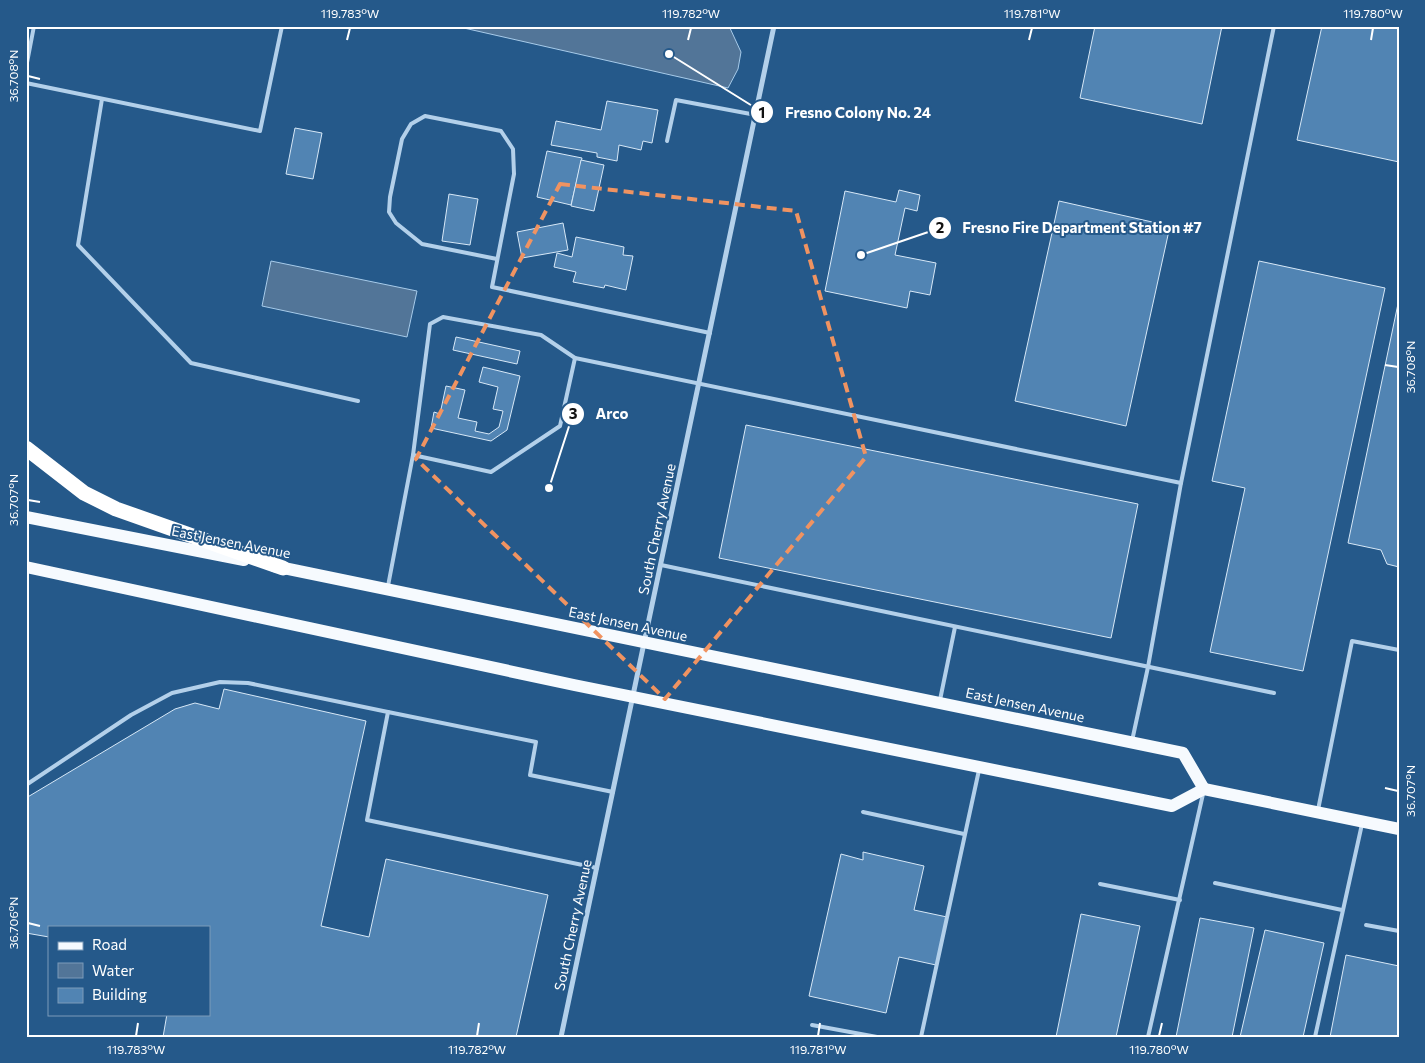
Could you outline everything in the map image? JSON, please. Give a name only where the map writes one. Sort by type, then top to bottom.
[{"type":"highway","points":[[26,448],[84,493],[116,509],[283,568]]},
{"type":"main road","name":"East Jensen Avenue","points":[[26,517],[1183,753],[1204,789]]},
{"type":"main road","points":[[26,567],[540,677],[1172,806],[1204,789],[1399,829]]},
{"type":"street","name":"South Cherry Avenue","points":[[561,1037],[774,26]]},
{"type":"lane","points":[[26,68],[34,26]]},
{"type":"lane","points":[[26,83],[260,131],[282,26]]},
{"type":"lane","points":[[1132,743],[1148,667],[1181,483],[1274,26]]},
{"type":"lane","points":[[102,99],[78,245],[191,363],[358,401]]},
{"type":"lane","points":[[666,141],[676,100],[756,115]]},
{"type":"lane","points":[[498,259],[422,244],[396,223],[389,212],[390,197],[402,139],[411,124],[425,116],[502,131],[513,150],[514,174],[498,259],[492,287],[710,332]]},
{"type":"lane","points":[[387,590],[413,455],[430,324],[443,317],[541,335],[575,358],[1181,483]]},
{"type":"lane","points":[[413,455],[492,472],[560,426],[575,358]]},
{"type":"lane","points":[[661,565],[1274,693]]},
{"type":"lane","points":[[939,703],[955,627]]},
{"type":"lane","points":[[1318,812],[1352,641],[1399,650]]},
{"type":"lane","points":[[26,785],[131,715],[172,693],[220,682],[248,683],[536,742],[530,775],[613,792]]},
{"type":"lane","points":[[388,712],[367,820],[597,868]]},
{"type":"lane","points":[[921,1037],[979,768]]},
{"type":"lane","points":[[1148,1037],[1204,789]]},
{"type":"lane","points":[[863,812],[964,834]]},
{"type":"lane","points":[[1315,1037],[1363,822]]},
{"type":"lane","points":[[1215,883],[1342,910]]},
{"type":"lane","points":[[1100,884],[1180,900]]},
{"type":"lane","points":[[1366,925],[1399,931]]},
{"type":"lane","points":[[812,1025],[878,1037]]},
{"type":"highlighted area","points":[[560,184],[796,211],[866,457],[665,699],[416,459]]},
{"type":"water","points":[[455,26],[729,26],[741,52],[738,69],[728,88]]},
{"type":"water","points":[[271,261],[417,291],[407,337],[262,306]]},
{"type":"building","points":[[1095,26],[1222,26],[1202,124],[1080,98]]},
{"type":"building","points":[[1322,26],[1399,26],[1399,162],[1297,140]]},
{"type":"building","points":[[607,101],[658,110],[652,143],[643,141],[641,150],[619,145],[617,161],[597,157],[597,153],[551,145],[556,121],[601,130]]},
{"type":"building","points":[[295,128],[322,133],[313,179],[286,174]]},
{"type":"building","points":[[547,151],[582,158],[571,205],[537,197]]},
{"type":"building","points":[[581,160],[604,165],[594,211],[571,206]]},
{"type":"building","points":[[899,190],[920,195],[917,211],[905,208],[895,255],[936,263],[930,295],[910,291],[907,308],[825,291],[845,191],[896,202]]},
{"type":"building","points":[[449,194],[478,199],[470,245],[442,241]]},
{"type":"building","points":[[1059,201],[1170,226],[1126,426],[1015,401]]},
{"type":"building","points":[[563,223],[568,250],[522,258],[517,232]]},
{"type":"building","points":[[576,237],[624,247],[623,255],[633,256],[626,290],[605,285],[604,288],[573,282],[576,272],[554,267],[557,253],[572,257]]},
{"type":"building","points":[[1259,261],[1385,288],[1303,671],[1210,652],[1245,488],[1212,481]]},
{"type":"building","points":[[1399,299],[1399,567],[1387,564],[1381,550],[1348,543]]},
{"type":"building","points":[[456,337],[520,351],[517,364],[453,350]]},
{"type":"building","points":[[483,367],[520,376],[507,430],[491,441],[431,428],[434,412],[440,414],[446,386],[465,390],[458,418],[477,422],[475,431],[489,434],[499,427],[503,411],[493,409],[498,387],[479,382]]},
{"type":"building","points":[[746,425],[1138,504],[1111,638],[719,558]]},
{"type":"building","points":[[224,689],[366,721],[321,926],[369,937],[386,859],[548,895],[516,1037],[163,1037],[167,1016],[210,1016],[210,926],[48,926],[48,937],[26,933],[26,798],[175,709],[195,703],[219,709]]},
{"type":"building","points":[[863,852],[924,866],[914,910],[947,917],[936,965],[899,957],[886,1013],[809,996],[841,854],[863,860]]},
{"type":"building","points":[[1081,914],[1140,926],[1116,1037],[1056,1037]]},
{"type":"building","points":[[1200,918],[1254,928],[1232,1037],[1176,1037]]},
{"type":"building","points":[[1265,930],[1324,943],[1303,1037],[1240,1037]]},
{"type":"building","points":[[1346,955],[1399,966],[1399,1037],[1330,1037]]},
{"type":"place","name":"Fresno Colony No. 24","points":[[669,54]]},
{"type":"place","name":"Fresno Fire Department Station #7","points":[[861,255]]},
{"type":"place","name":"Arco","points":[[549,488]]}]
